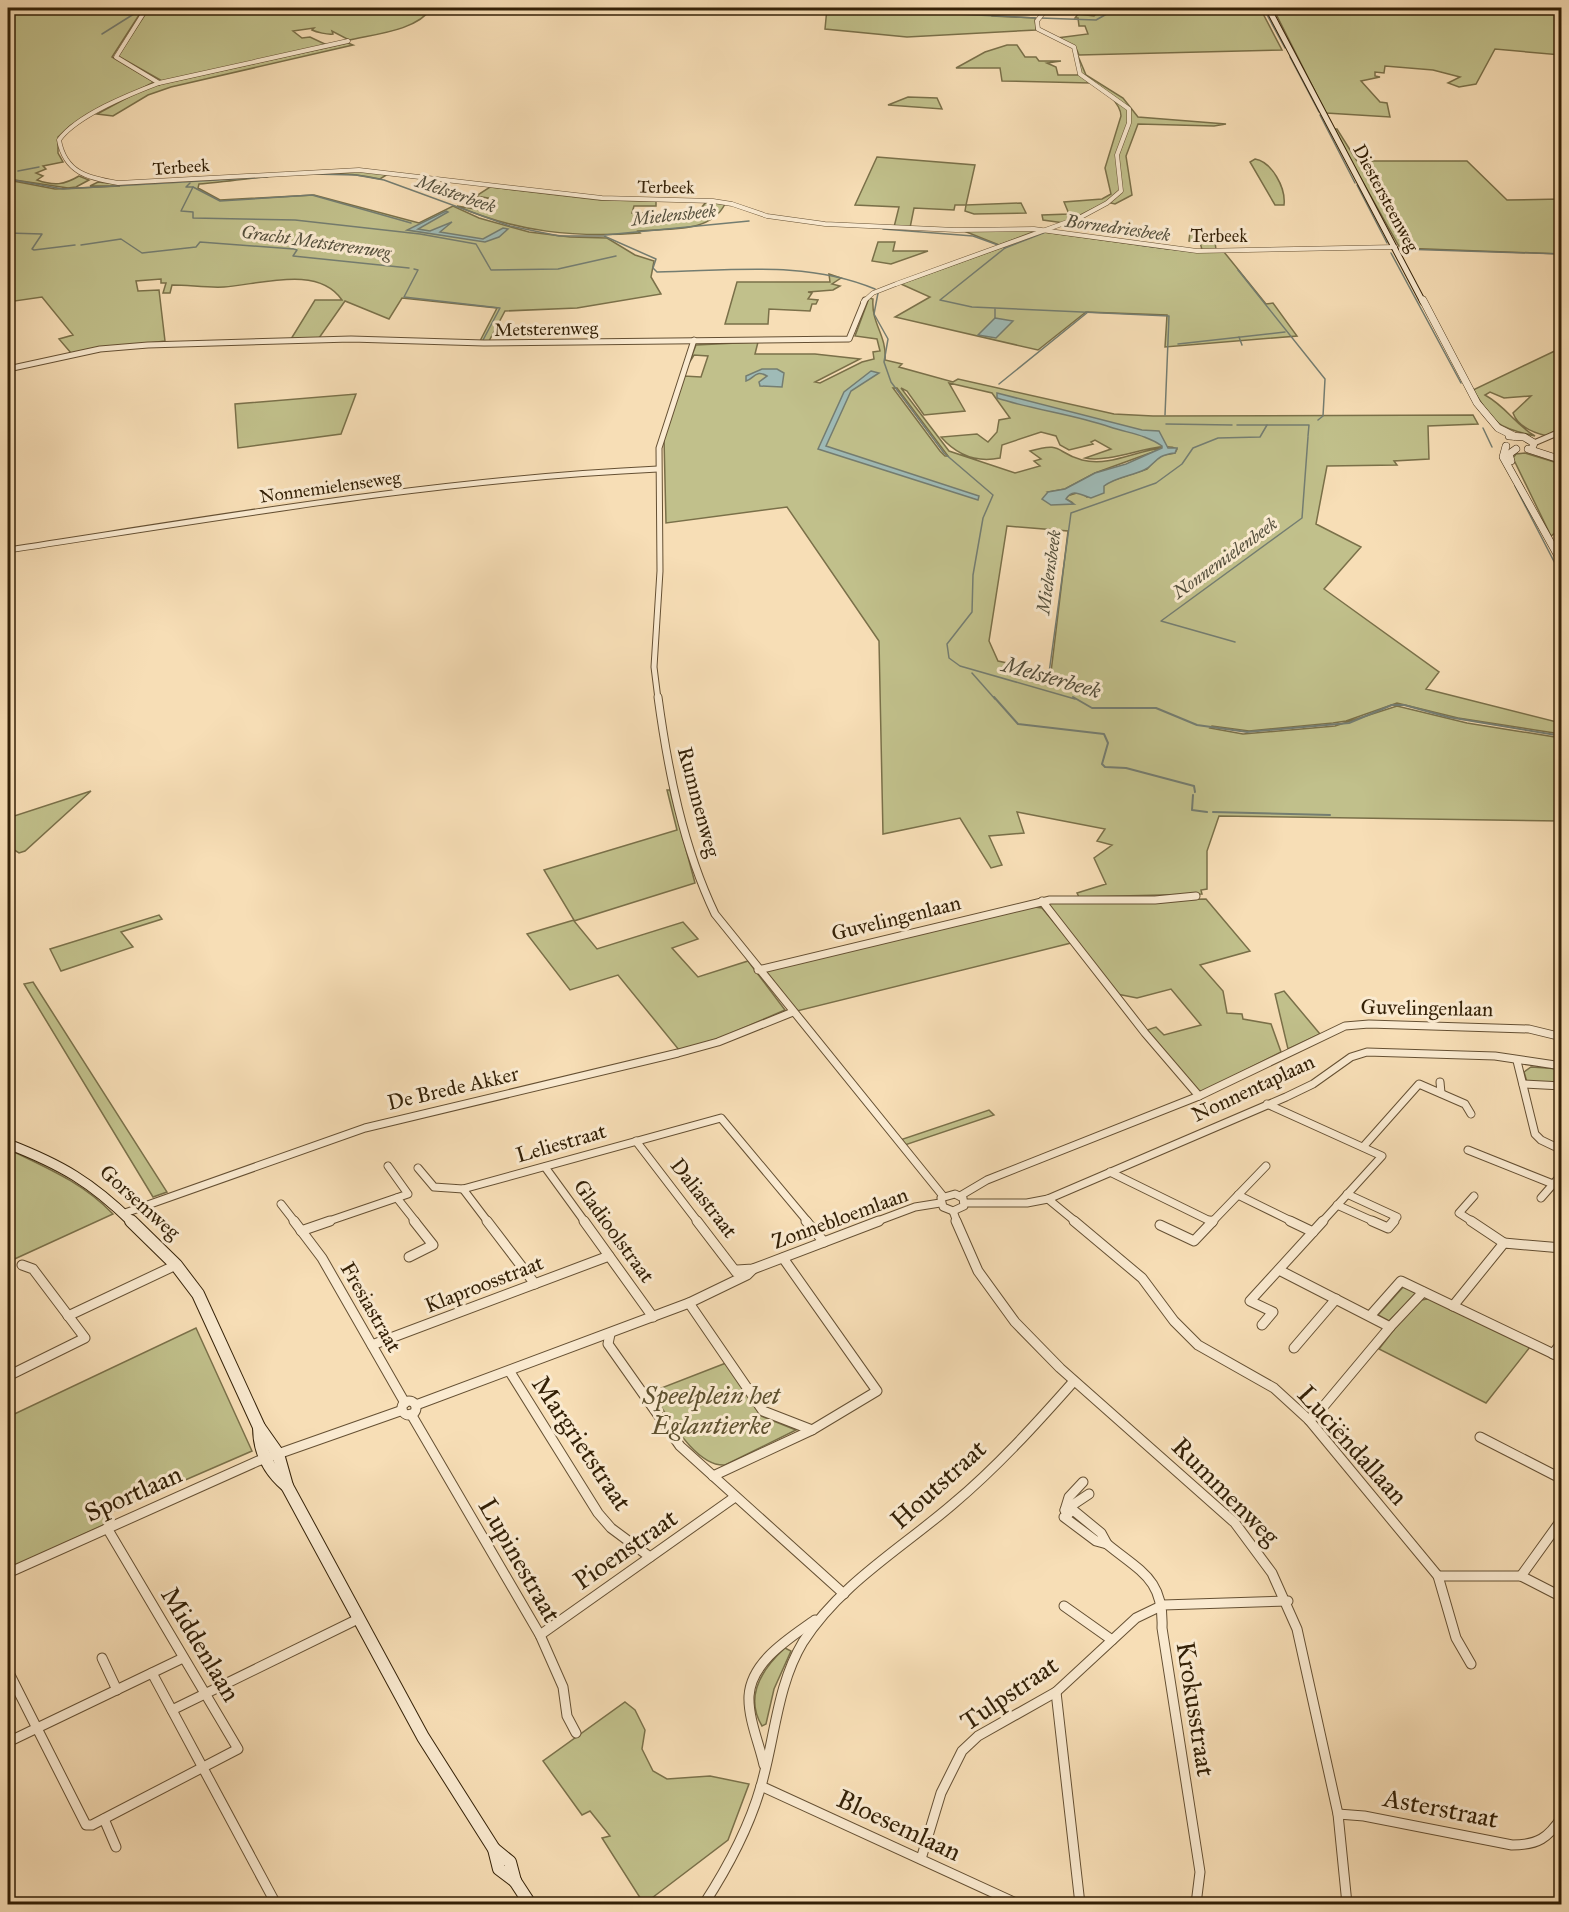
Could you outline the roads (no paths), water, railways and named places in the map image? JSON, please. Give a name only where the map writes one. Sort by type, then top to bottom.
[{"type":"main road","name":"Diestersteenweg","points":[[1268,8],[1477,403],[1498,428],[1514,436]]},
{"type":"main road","name":"Diestersteenweg","points":[[1477,403],[1480,415],[1505,442]]},
{"type":"main road","points":[[1562,460],[1514,436],[1505,442],[1503,457],[1562,563]]},
{"type":"main road","points":[[1505,442],[1516,449]]},
{"type":"main road","points":[[1516,477],[1509,454],[1531,444]]},
{"type":"main road","name":"Gorsemweg","points":[[8,1144],[67,1168],[100,1191],[176,1265],[198,1294],[259,1427],[258,1438],[272,1457]]},
{"type":"main road","points":[[272,1457],[277,1478],[287,1486],[435,1757],[494,1849],[495,1863],[502,1876],[515,1881],[530,1905]]},
{"type":"street","points":[[1046,231],[1076,219],[1118,197],[1122,186],[1117,154],[1131,116],[1124,103],[1080,74],[1074,47],[1038,29],[1037,21],[1047,8]]},
{"type":"street","points":[[141,9],[143,14],[116,57],[159,83]]},
{"type":"street","name":"Terbeek","points":[[348,41],[144,87],[67,129],[59,143],[66,163],[87,178],[118,183],[359,170],[608,199],[713,201],[732,204],[767,216],[811,223],[915,229],[1046,231],[1197,251],[1395,247]]},
{"type":"street","name":"Metsterenweg","points":[[8,369],[100,349],[148,345],[351,339],[484,343],[847,339],[851,337],[863,302],[873,293],[1046,231]]},
{"type":"street","name":"Rummenweg","points":[[694,340],[663,432],[658,469],[660,571],[654,667],[668,770],[709,902],[758,970],[942,1199],[943,1207],[953,1211],[958,1228],[994,1298],[1021,1332],[1235,1523],[1261,1551],[1288,1601],[1338,1814],[1347,1905]]},
{"type":"street","points":[[1531,444],[1562,431]]},
{"type":"street","name":"Nonnemielenseweg","points":[[8,550],[355,497],[567,473],[658,469]]},
{"type":"street","name":"Guvelingenlaan","points":[[758,970],[1042,901],[1078,898],[1155,900],[1196,896]]},
{"type":"street","points":[[1042,901],[1145,1033],[1199,1096]]},
{"type":"street","name":"De Brede Akker","points":[[125,1213],[365,1128],[678,1053],[718,1042],[793,1012]]},
{"type":"street","name":"Guvelingenlaan","points":[[953,1211],[962,1209],[963,1199],[987,1180],[1199,1096],[1338,1028],[1352,1024],[1529,1029],[1562,1037]]},
{"type":"street","name":"Nonnentaplaan","points":[[963,1199],[1027,1203],[1048,1198],[1313,1084],[1351,1057],[1367,1052],[1495,1056],[1562,1066]]},
{"type":"street","points":[[1517,1061],[1535,1134],[1540,1140],[1562,1150]]},
{"type":"street","points":[[1440,1082],[1441,1093]]},
{"type":"street","points":[[1363,1147],[1419,1084],[1468,1105],[1471,1114]]},
{"type":"street","points":[[1523,1084],[1562,1086]]},
{"type":"street","points":[[1262,1325],[1273,1312],[1250,1301],[1382,1156],[1267,1104]]},
{"type":"street","name":"Leliestraat","points":[[418,1168],[434,1187],[463,1190],[721,1118],[824,1242]]},
{"type":"street","name":"Daliastraat","points":[[636,1141],[737,1270],[735,1280]]},
{"type":"street","points":[[1468,1150],[1486,1155],[1553,1184]]},
{"type":"street","points":[[301,1231],[408,1194],[388,1166]]},
{"type":"street","points":[[1161,1225],[1194,1241],[1266,1166]]},
{"type":"street","name":"Gladioolstraat","points":[[545,1167],[653,1317]]},
{"type":"street","points":[[1110,1172],[1212,1222]]},
{"type":"street","points":[[1541,1197],[1562,1174]]},
{"type":"street","points":[[463,1190],[535,1284]]},
{"type":"street","points":[[1337,1205],[1388,1228],[1397,1217],[1347,1194]]},
{"type":"street","points":[[1238,1195],[1313,1232]]},
{"type":"street","points":[[1474,1196],[1459,1213],[1504,1243],[1562,1248]]},
{"type":"street","points":[[397,1198],[433,1245],[409,1257]]},
{"type":"street","name":"Luciëndallaan","points":[[1048,1198],[1142,1278],[1174,1321],[1198,1345],[1274,1388],[1309,1419],[1438,1576],[1456,1638],[1471,1664]]},
{"type":"street","name":"Zonnebloemlaan","points":[[737,1270],[753,1269],[915,1207],[942,1199],[963,1199]]},
{"type":"street","name":"Fresiastraat","points":[[281,1204],[322,1258],[372,1345],[403,1407]]},
{"type":"street","points":[[1453,1306],[1504,1243]]},
{"type":"street","name":"Klaproosstraat","points":[[372,1345],[609,1256]]},
{"type":"street","points":[[713,1476],[812,1430],[877,1390],[783,1258]]},
{"type":"street","points":[[8,1376],[85,1338],[33,1269],[22,1265]]},
{"type":"street","name":"Gorsemweg","points":[[68,1317],[176,1265]]},
{"type":"street","name":"Zonnebloemlaan","points":[[414,1409],[689,1303],[747,1275],[753,1269]]},
{"type":"street","points":[[1279,1270],[1390,1327]]},
{"type":"street","points":[[1370,1316],[1401,1281],[1562,1358]]},
{"type":"street","points":[[1309,1419],[1318,1413],[1390,1327],[1423,1292]]},
{"type":"street","points":[[1294,1348],[1336,1299]]},
{"type":"street","points":[[689,1303],[763,1411],[812,1430]]},
{"type":"street","points":[[610,1334],[608,1344],[668,1431],[735,1497],[844,1594]]},
{"type":"street","name":"Zonnebloemlaan","points":[[590,1342],[608,1344]]},
{"type":"street","points":[[1552,1354],[1562,1342]]},
{"type":"street","name":"Margrietstraat","points":[[510,1372],[598,1513],[611,1528],[650,1557]]},
{"type":"street","name":"Houtstraat","points":[[704,1905],[723,1876],[747,1829],[761,1786],[775,1717],[788,1676],[795,1656],[812,1627],[844,1594],[954,1503],[1030,1431],[1074,1381]]},
{"type":"street","points":[[272,1457],[403,1407],[414,1409]]},
{"type":"street","name":"Lupinestraat","points":[[414,1409],[540,1635],[562,1687],[567,1716],[576,1733]]},
{"type":"street","points":[[1480,1437],[1562,1479]]},
{"type":"street","name":"Sportlaan","points":[[8,1573],[272,1457]]},
{"type":"street","points":[[1067,1511],[1069,1497],[1083,1482]]},
{"type":"street","points":[[1067,1511],[1089,1494]]},
{"type":"street","name":"Pioenstraat","points":[[540,1635],[735,1497]]},
{"type":"street","name":"Krokusstraat","points":[[1067,1511],[1073,1510],[1101,1533],[1107,1544],[1154,1582],[1163,1605],[1162,1628],[1200,1872],[1196,1905]]},
{"type":"street","points":[[1521,1575],[1562,1519]]},
{"type":"street","name":"Middenlaan","points":[[106,1528],[238,1749],[204,1768]]},
{"type":"street","points":[[1438,1576],[1521,1575],[1562,1597]]},
{"type":"street","name":"Tulpstraat","points":[[921,1859],[947,1778],[962,1751],[978,1736],[1056,1692],[1136,1618],[1163,1605],[1288,1601]]},
{"type":"street","points":[[1064,1606],[1112,1640]]},
{"type":"street","name":"Houtstraat","points":[[765,1770],[749,1696],[756,1672],[786,1642],[825,1614]]},
{"type":"street","points":[[172,1710],[358,1619]]},
{"type":"street","points":[[102,1658],[117,1690]]},
{"type":"street","points":[[8,1742],[183,1658]]},
{"type":"street","points":[[8,1671],[82,1822],[92,1825],[204,1768]]},
{"type":"street","points":[[152,1673],[276,1905]]},
{"type":"street","points":[[1056,1692],[1080,1905]]},
{"type":"street","name":"Bloesemlaan","points":[[761,1786],[1018,1905]]},
{"type":"street","name":"Asterstraat","points":[[1338,1814],[1364,1816],[1512,1845],[1536,1846],[1549,1838],[1562,1817]]},
{"type":"street","points":[[104,1819],[116,1847]]},
{"type":"water","points":[[448,212],[418,229],[430,231],[452,222],[440,232],[483,239],[503,228],[508,229],[499,237],[485,242],[407,230]]},
{"type":"water","points":[[995,318],[1013,321],[996,338],[978,335]]},
{"type":"water","points":[[762,369],[777,369],[784,373],[782,387],[760,386],[759,382],[767,376],[763,374],[755,375],[746,381],[746,376]]},
{"type":"water","points":[[871,371],[879,373],[851,391],[826,446],[979,496],[978,500],[818,449],[844,392]]},
{"type":"water","points":[[997,393],[1142,430],[1159,431],[1168,448],[1177,448],[1175,453],[1159,458],[1148,468],[1104,486],[1104,493],[1091,498],[1075,493],[1066,499],[1074,504],[1051,505],[1042,499],[1048,492],[1065,489],[1095,473],[1126,464],[1162,446],[1144,437],[1096,423],[997,398]]},
{"type":"waterway","points":[[102,34],[137,12],[137,8]]},
{"type":"waterway","points":[[915,8],[935,13],[1036,18]]},
{"type":"waterway","points":[[1040,18],[1096,20],[1114,10],[1168,8]]},
{"type":"waterway","points":[[1266,13],[1285,48]]},
{"type":"waterway","points":[[1290,57],[1319,112]]},
{"type":"waterway","points":[[1320,115],[1355,183]]},
{"type":"waterway","points":[[18,171],[39,167]]},
{"type":"waterway","name":"Melsterbeek","points":[[312,174],[356,175],[384,180],[510,226],[559,236],[604,236],[656,259],[653,268],[657,272],[740,269],[795,271],[849,280],[875,289]]},
{"type":"waterway","name":"Melsterbeek","points":[[8,179],[63,189],[267,177]]},
{"type":"waterway","points":[[190,183],[186,187],[193,187]]},
{"type":"waterway","points":[[1357,185],[1387,243]]},
{"type":"waterway","points":[[193,187],[220,201],[312,195],[411,223]]},
{"type":"waterway","points":[[193,187],[181,211],[193,212],[193,218],[295,220],[420,234],[476,244],[491,270],[558,269],[616,256]]},
{"type":"waterway","name":"Mielensbeek","points":[[605,235],[749,221]]},
{"type":"waterway","name":"Mielensbeek","points":[[883,229],[973,236],[998,245]]},
{"type":"waterway","name":"Bornedriesbeek","points":[[1005,248],[1046,232]]},
{"type":"waterway","name":"Gracht Metsterenweg","points":[[8,233],[42,234],[32,249],[34,250],[75,245]]},
{"type":"waterway","name":"Gracht Metsterenweg","points":[[81,245],[121,239],[142,253],[196,247],[200,242],[294,249],[297,250],[293,256],[409,268]]},
{"type":"waterway","name":"Bornedriesbeek","points":[[1138,245],[1194,252]]},
{"type":"waterway","name":"Mielensbeek","points":[[1005,248],[940,300],[972,307],[1088,312]]},
{"type":"waterway","name":"Bornedriesbeek","points":[[1401,249],[1562,254]]},
{"type":"waterway","points":[[1391,253],[1461,383]]},
{"type":"waterway","points":[[414,269],[418,270],[404,297],[500,308],[482,342]]},
{"type":"waterway","points":[[1238,270],[1325,379],[1323,416],[1318,420]]},
{"type":"waterway","name":"Melsterbeek","points":[[878,293],[874,314],[888,339],[884,362],[891,382],[944,453],[993,495],[983,518],[973,575],[972,612],[947,644],[949,658],[960,666],[1075,699]]},
{"type":"waterway","points":[[995,309],[995,318]]},
{"type":"waterway","points":[[999,384],[1088,312]]},
{"type":"waterway","name":"Mielensbeek","points":[[1088,312],[1169,316],[1165,415]]},
{"type":"waterway","points":[[1239,337],[1285,332]]},
{"type":"waterway","points":[[1178,344],[1239,337]]},
{"type":"waterway","points":[[1239,337],[1242,345]]},
{"type":"waterway","name":"Mielensbeek","points":[[1166,424],[1232,425]]},
{"type":"waterway","name":"Mielensbeek","points":[[1237,425],[1267,425]]},
{"type":"waterway","name":"Mielensbeek","points":[[1049,673],[1071,513],[1156,483],[1182,464],[1193,448],[1218,438],[1260,437],[1267,425]]},
{"type":"waterway","name":"Nonnemielenbeek","points":[[1267,425],[1309,425],[1308,436]]},
{"type":"waterway","points":[[1483,428],[1492,447]]},
{"type":"waterway","name":"Nonnemielenbeek","points":[[1235,642],[1161,621],[1302,518],[1308,437]]},
{"type":"waterway","points":[[1515,486],[1560,573]]},
{"type":"waterway","name":"Mielensbeek","points":[[972,673],[995,699]]},
{"type":"waterway","name":"Mielensbeek","points":[[994,697],[1018,724],[1104,734],[1108,743],[1102,764],[1105,767],[1126,768],[1194,786],[1195,792]]},
{"type":"waterway","name":"Melsterbeek","points":[[1073,697],[1092,708],[1156,708],[1197,725],[1247,732],[1349,723],[1392,705],[1404,705],[1448,717],[1562,736]]},
{"type":"waterway","name":"Mielensbeek","points":[[1193,795],[1192,810],[1207,812]]},
{"type":"waterway","name":"Mielensbeek","points":[[1213,812],[1330,815]]},
{"type":"park label","name":"Speelplein het Eglantierke","points":[[711,1410]]}]
